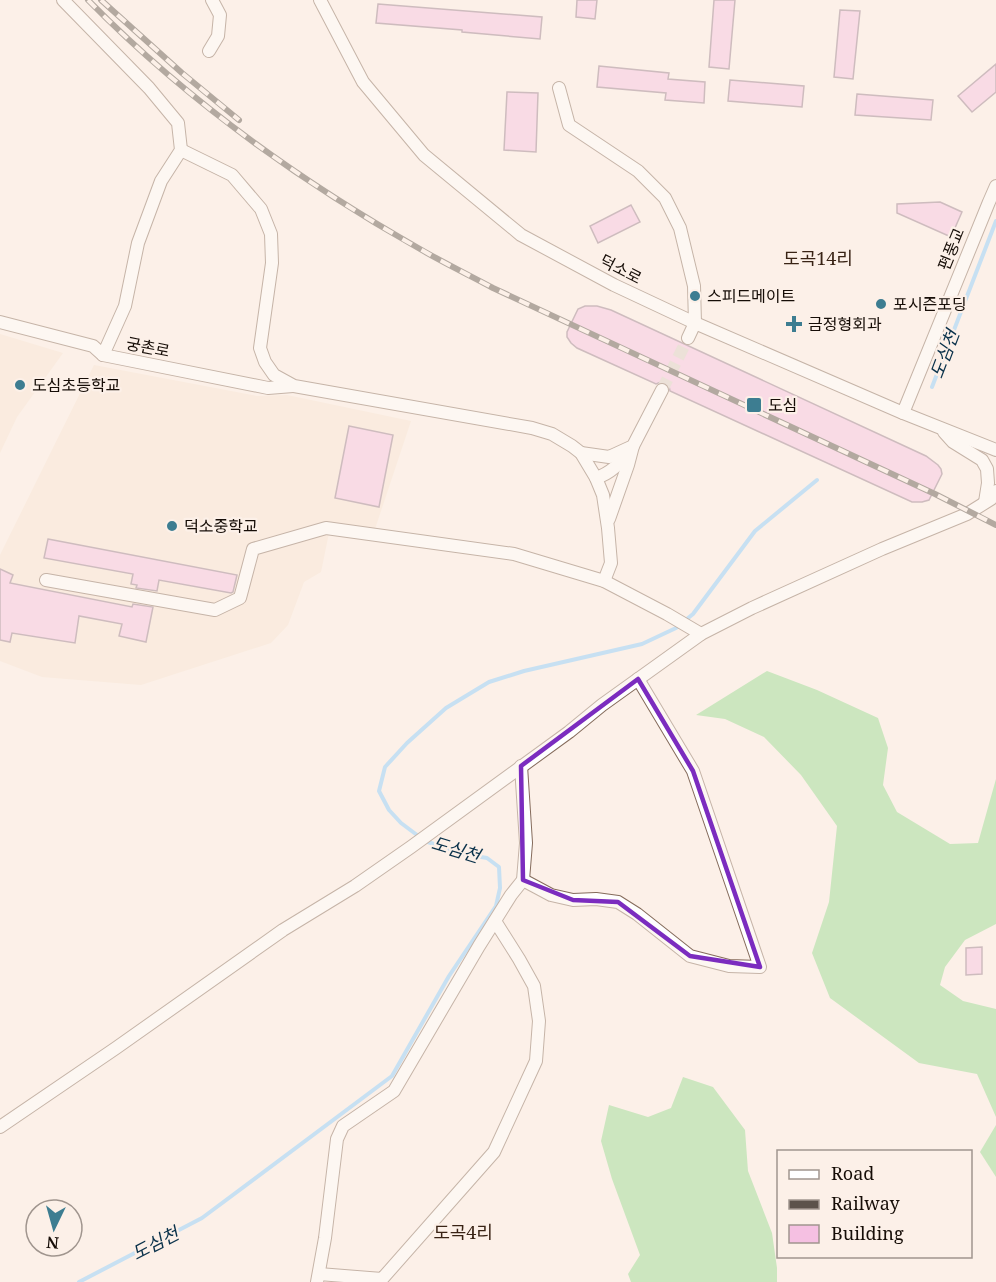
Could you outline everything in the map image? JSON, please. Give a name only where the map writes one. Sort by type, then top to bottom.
[{"type":"street","points":[[63,0],[149,88],[178,123],[181,150],[161,181],[138,243],[125,306],[103,355]]},
{"type":"street","points":[[209,51],[218,36],[220,15],[212,0]]},
{"type":"street","name":"덕소로","points":[[320,0],[363,82],[424,154],[521,236],[614,285],[695,323],[941,429],[996,450]]},
{"type":"street","points":[[559,88],[569,125],[638,171],[666,198],[680,228],[694,286],[695,323],[688,338]]},
{"type":"street","points":[[181,150],[232,175],[261,209],[271,234],[272,263],[260,348],[265,362],[274,375],[294,386],[532,428],[552,434],[572,446],[581,453],[603,495],[611,563],[604,581]]},
{"type":"street","name":"편풍교","points":[[903,412],[996,186]]},
{"type":"street","name":"궁촌로","points":[[0,322],[93,346],[103,355],[268,388],[294,386]]},
{"type":"street","points":[[596,478],[618,466],[633,446],[662,390]]},
{"type":"street","points":[[941,429],[953,442],[982,460],[987,469],[986,502]]},
{"type":"street","points":[[581,453],[609,457],[633,446]]},
{"type":"street","points":[[607,523],[633,446]]},
{"type":"street","points":[[0,1127],[283,930],[355,886],[411,847],[701,634],[752,608],[882,549],[966,514],[991,499],[996,491]]},
{"type":"street","points":[[46,580],[215,610],[240,598],[253,549],[326,528],[514,554],[604,581],[701,634]]},
{"type":"street","points":[[523,880],[551,895],[562,898],[596,899],[618,903],[636,914],[690,956],[729,966],[760,967],[693,771],[638,679]]},
{"type":"street","points":[[495,921],[534,986],[539,1021],[536,1062],[494,1152],[383,1281],[318,1278],[337,1139],[343,1126],[394,1091],[495,921],[523,880],[526,843],[521,766]]},
{"type":"highlighted area","points":[[638,679],[693,771],[760,967],[690,956],[618,902],[573,900],[523,880],[521,766]]},
{"type":"shaded area","name":"도심초등학교","points":[[0,334],[63,353],[17,417],[0,453]]},
{"type":"shaded area","name":"덕소중학교","points":[[94,365],[257,396],[287,395],[411,421],[375,529],[331,523],[321,572],[304,582],[288,625],[271,643],[141,685],[42,677],[0,661],[0,555]]},
{"type":"green space","points":[[767,671],[817,690],[878,718],[888,748],[883,785],[897,812],[950,844],[978,843],[996,779],[996,924],[965,940],[945,967],[940,985],[963,1001],[996,1009],[996,1117],[977,1074],[919,1063],[830,998],[812,953],[829,902],[837,826],[801,775],[764,737],[725,719],[696,715]]},
{"type":"green space","points":[[683,1077],[713,1087],[745,1130],[748,1171],[772,1233],[777,1282],[631,1282],[628,1274],[640,1255],[612,1179],[601,1141],[609,1105],[648,1117],[671,1108]]},
{"type":"green space","points":[[996,1125],[996,1177],[980,1152]]},
{"type":"building","points":[[577,0],[597,0],[595,19],[576,17]]},
{"type":"building","points":[[714,0],[735,0],[729,69],[709,67]]},
{"type":"building","points":[[378,4],[542,17],[540,39],[376,23]]},
{"type":"building","points":[[840,10],[860,11],[853,79],[834,77]]},
{"type":"building","points":[[996,64],[996,92],[972,112],[958,96]]},
{"type":"building","points":[[599,66],[669,73],[668,79],[705,82],[704,103],[665,100],[666,93],[597,87]]},
{"type":"building","points":[[730,80],[804,86],[802,107],[728,101]]},
{"type":"building","points":[[507,92],[538,93],[536,152],[504,150]]},
{"type":"building","points":[[857,94],[933,100],[931,120],[855,115]]},
{"type":"building","points":[[940,202],[962,212],[951,237],[897,213],[897,204]]},
{"type":"building","points":[[631,205],[640,222],[598,243],[590,226]]},
{"type":"building","points":[[585,306],[597,306],[611,310],[926,456],[938,465],[942,474],[929,500],[912,502],[670,391],[665,382],[656,384],[577,348],[567,337],[567,332],[578,309]]},
{"type":"building","points":[[349,426],[393,435],[379,507],[335,498]]},
{"type":"building","points":[[48,539],[237,575],[233,592],[159,580],[157,591],[136,588],[137,585],[131,584],[133,574],[44,558]]},
{"type":"building","points":[[0,569],[13,575],[10,583],[132,607],[133,604],[153,607],[146,642],[119,636],[122,624],[79,616],[75,643],[12,633],[10,642],[0,640]]},
{"type":"building","points":[[982,947],[982,974],[966,975],[966,948]]},
{"type":"waterway","name":"도심천","points":[[932,387],[996,221]]},
{"type":"waterway","name":"도심천","points":[[79,1282],[202,1218],[392,1076],[449,976],[496,906],[500,888],[499,867],[487,858],[463,854],[425,841],[401,823],[389,810],[379,791],[385,767],[407,743],[446,708],[489,682],[524,671],[642,644],[676,628],[693,614],[755,531],[817,480]]},
{"type":"tunnel","points":[[662,390],[688,338]]},
{"type":"railway","points":[[88,0],[164,71],[245,136],[375,223],[493,288],[935,494],[996,525]]},
{"type":"railway","points":[[101,0],[182,73],[239,120]]},
{"type":"place","name":"스피드메이트","points":[[695,296]]},
{"type":"place","name":"포시즌포딩","points":[[881,304]]},
{"type":"place","name":"금정형회과","points":[[794,324]]},
{"type":"place","name":"도심초등학교","points":[[20,385]]},
{"type":"place","name":"도심","points":[[754,405]]},
{"type":"place","name":"덕소중학교","points":[[172,526]]},
{"type":"district","name":"도곡14리","points":[[818,258]]},
{"type":"district","name":"도곡4리","points":[[463,1232]]}]
